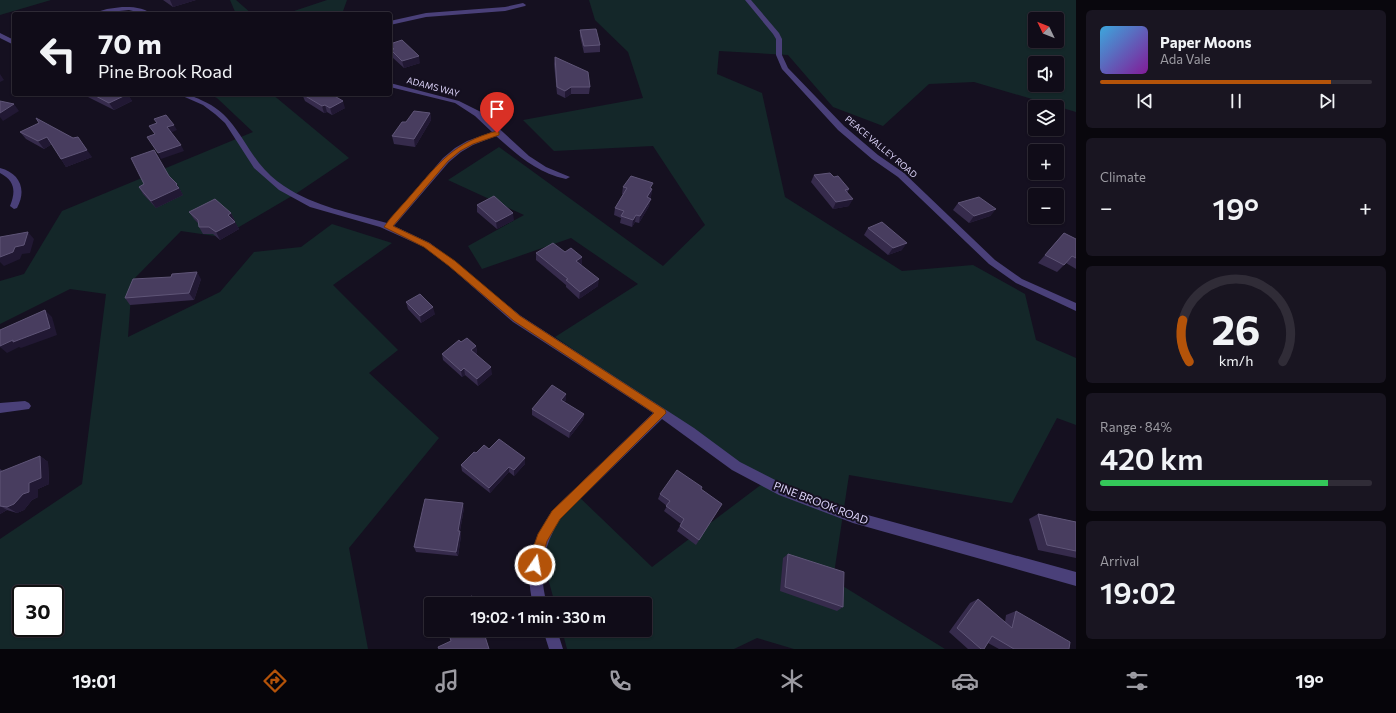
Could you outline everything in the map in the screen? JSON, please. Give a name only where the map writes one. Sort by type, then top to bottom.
[{"type":"street","name":"PEACE VALLEY ROAD","points":[[748,0],[776,33],[779,39],[779,56],[785,69],[841,128],[875,157],[901,175],[992,262],[1019,281],[1076,307]]},
{"type":"street","points":[[392,23],[426,15],[506,9],[523,5]]},
{"type":"street","points":[[100,12],[124,8],[142,10],[146,12]]},
{"type":"street","points":[[0,35],[12,41]]},
{"type":"street","name":"ADAMS WAY","points":[[392,86],[457,102],[478,114],[526,158],[543,169],[566,177]]},
{"type":"street","name":"PINE BROOK ROAD","points":[[187,96],[205,104],[218,112],[228,122],[257,166],[282,188],[313,204],[388,227],[426,245],[452,264],[517,319],[612,380],[736,466],[783,491],[853,517],[1076,579]]},
{"type":"street","points":[[388,227],[446,160],[470,142],[497,133]]},
{"type":"street","points":[[0,170],[12,176],[15,180],[18,193],[14,206]]},
{"type":"street","points":[[0,408],[25,406]]},
{"type":"street","points":[[539,597],[535,580],[535,565],[538,551],[549,526],[556,515],[661,413]]},
{"type":"street","points":[[552,637],[556,649]]},
{"type":"green space","points":[[0,0],[51,0],[0,15]]},
{"type":"green space","points":[[230,0],[236,0],[250,12],[235,12]]},
{"type":"green space","points":[[327,0],[347,0],[343,12],[291,12]]},
{"type":"green space","points":[[589,0],[1076,0],[1076,112],[1064,108],[1064,100],[1035,100],[974,82],[929,84],[883,126],[833,107],[788,55],[719,51],[717,74],[762,93],[785,197],[902,271],[973,265],[1025,294],[1036,340],[1076,358],[1076,425],[1057,418],[1012,503],[849,475],[833,580],[945,649],[794,649],[757,638],[734,649],[567,649],[564,637],[652,637],[652,597],[553,597],[540,549],[575,493],[652,567],[766,481],[555,337],[638,284],[571,238],[482,269],[468,246],[524,215],[448,180],[499,147],[663,266],[705,225],[653,146],[554,151],[523,120],[643,98],[628,52],[595,20]]},
{"type":"green space","points":[[212,96],[274,96],[349,158],[297,193],[222,237],[181,231],[132,281],[128,337],[220,292],[254,252],[301,247],[332,224],[392,243],[333,285],[398,350],[369,373],[439,438],[349,548],[368,649],[0,649],[0,539],[82,484],[106,294],[70,289],[0,324],[0,281],[24,274],[62,211],[253,132],[217,98]]},
{"type":"building","points":[[596,29],[600,45],[584,46],[580,30]]},
{"type":"building","points":[[402,40],[419,56],[402,61],[392,51],[394,49],[392,47],[392,43]]},
{"type":"building","points":[[555,57],[588,72],[590,87],[571,87],[565,91],[557,87]]},
{"type":"building","points":[[96,96],[124,96],[109,103]]},
{"type":"building","points":[[305,96],[334,96],[343,101],[330,108],[325,105],[322,106]]},
{"type":"building","points":[[0,101],[14,104],[0,113]]},
{"type":"building","points":[[414,111],[430,113],[414,139],[392,136],[402,122],[406,122]]},
{"type":"building","points":[[166,115],[174,125],[167,127],[181,145],[158,153],[147,137],[155,134],[149,126],[157,123],[154,119]]},
{"type":"building","points":[[36,118],[73,138],[78,137],[87,150],[61,159],[47,137],[38,141],[20,132],[39,123]]},
{"type":"building","points":[[154,150],[169,176],[179,188],[151,201],[139,187],[144,184],[131,158]]},
{"type":"building","points":[[830,173],[834,177],[838,176],[849,189],[845,190],[853,199],[836,202],[814,175]]},
{"type":"building","points":[[631,176],[653,183],[650,188],[652,189],[647,197],[651,199],[640,216],[636,215],[633,220],[621,216],[624,211],[615,208],[627,188],[623,187]]},
{"type":"building","points":[[494,196],[513,213],[496,222],[477,205]]},
{"type":"building","points":[[979,197],[996,209],[974,216],[958,203]]},
{"type":"building","points":[[215,199],[231,213],[228,215],[235,222],[216,232],[209,227],[199,227],[198,220],[189,212]]},
{"type":"building","points":[[882,222],[907,243],[893,248],[868,228]]},
{"type":"building","points":[[28,232],[24,245],[15,247],[13,252],[0,257],[0,237]]},
{"type":"building","points":[[1064,233],[1076,239],[1076,258],[1072,256],[1064,265],[1045,255]]},
{"type":"building","points":[[553,243],[565,252],[571,248],[582,257],[576,261],[599,279],[580,292],[566,280],[568,279],[536,253]]},
{"type":"building","points":[[197,272],[189,293],[125,298],[133,279],[171,277],[172,274]]},
{"type":"building","points":[[420,294],[433,307],[420,316],[406,302]]},
{"type":"building","points":[[45,310],[50,328],[13,342],[13,340],[0,346],[0,330]]},
{"type":"building","points":[[467,338],[476,346],[471,350],[491,367],[477,379],[464,368],[461,371],[442,354],[459,340],[461,342]]},
{"type":"building","points":[[552,385],[566,394],[561,400],[584,414],[570,432],[532,409]]},
{"type":"building","points":[[499,439],[525,458],[514,470],[509,467],[489,488],[461,465],[474,452],[476,453],[484,445],[489,449]]},
{"type":"building","points":[[40,456],[41,478],[29,483],[29,492],[23,494],[14,504],[7,507],[0,506],[0,472]]},
{"type":"building","points":[[677,470],[702,487],[701,489],[722,504],[699,540],[680,526],[684,519],[666,506],[670,501],[660,494]]},
{"type":"building","points":[[425,499],[463,503],[456,552],[414,547]]},
{"type":"building","points":[[1038,514],[1076,522],[1076,551],[1047,545]]},
{"type":"building","points":[[788,554],[844,572],[843,607],[785,587]]},
{"type":"building","points":[[978,599],[1012,628],[1016,611],[1070,642],[1069,649],[1014,649],[992,636],[984,649],[981,649],[957,628]]},
{"type":"building","points":[[450,637],[485,637],[489,649],[439,649],[438,647],[451,641]]},
{"type":"route","points":[[497,133],[470,142],[446,160],[388,227],[426,245],[452,264],[517,319],[661,413],[556,515],[542,538],[535,565]]}]
